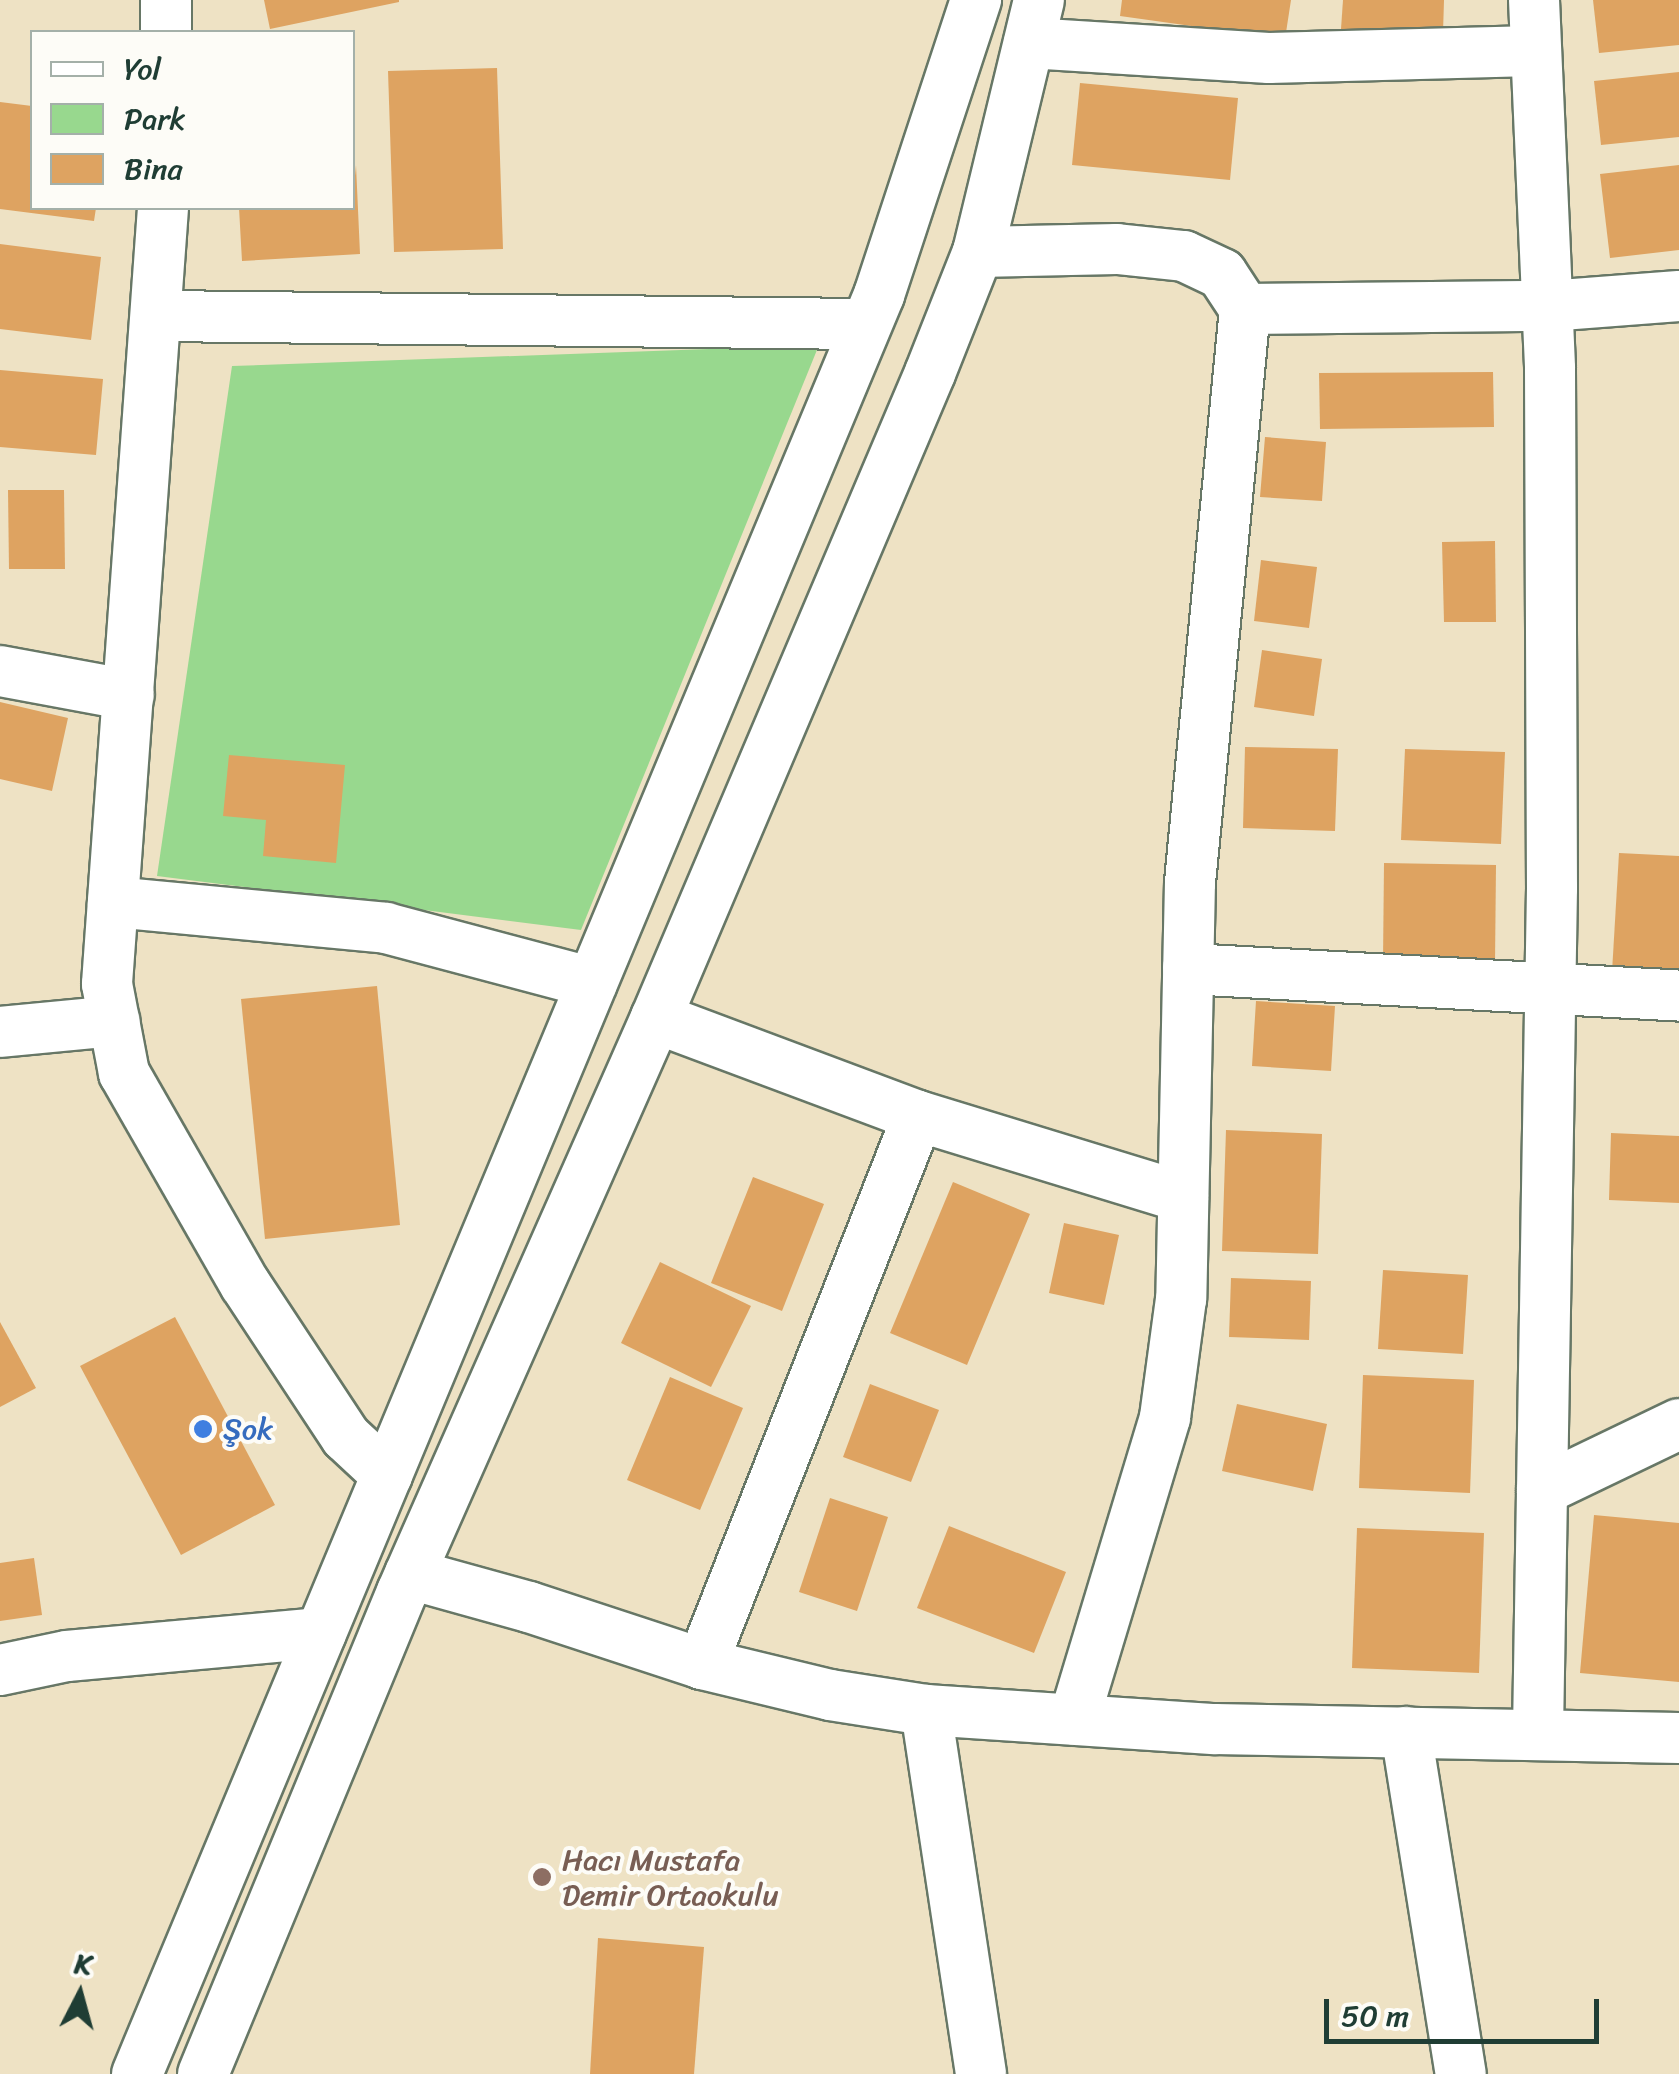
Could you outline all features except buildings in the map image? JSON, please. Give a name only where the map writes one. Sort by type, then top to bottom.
[{"type":"street","points":[[166,0],[166,30]]},
{"type":"street","points":[[137,2074],[866,324],[976,0]]},
{"type":"street","points":[[1534,0],[1533,51],[1548,306],[1550,992],[1538,1735]]},
{"type":"street","points":[[204,2074],[410,1574],[656,1018],[978,252],[1034,22],[1270,58],[1533,51]]},
{"type":"street","points":[[163,210],[107,984],[124,1073],[245,1284],[346,1437],[387,1475]]},
{"type":"street","points":[[978,252],[1117,250],[1184,256],[1222,274],[1245,309],[1190,882],[1181,1299],[1164,1418],[1074,1720]]},
{"type":"street","points":[[1245,309],[1548,306],[1679,296]]},
{"type":"street","points":[[158,316],[866,324]]},
{"type":"street","points":[[0,670],[129,695]]},
{"type":"street","points":[[113,902],[386,928],[592,983]]},
{"type":"street","points":[[1188,969],[1550,992],[1679,996]]},
{"type":"street","points":[[656,1018],[918,1116],[1183,1197]]},
{"type":"street","points":[[0,1032],[114,1021]]},
{"type":"street","points":[[702,1664],[918,1116]]},
{"type":"street","points":[[1542,1490],[1679,1424]]},
{"type":"street","points":[[410,1574],[529,1607],[702,1664],[830,1695],[926,1710],[1215,1729],[1679,1738]]},
{"type":"street","points":[[0,1670],[67,1656],[321,1633]]},
{"type":"street","points":[[926,1710],[981,2074]]},
{"type":"street","points":[[1406,1732],[1462,2074]]},
{"type":"green space","points":[[819,345],[581,930],[157,876],[232,366]]},
{"type":"place","name":"Şok","points":[[203,1429]]},
{"type":"place","name":"Hacı Mustafa Demir Ortaokulu","points":[[542,1877]]}]
